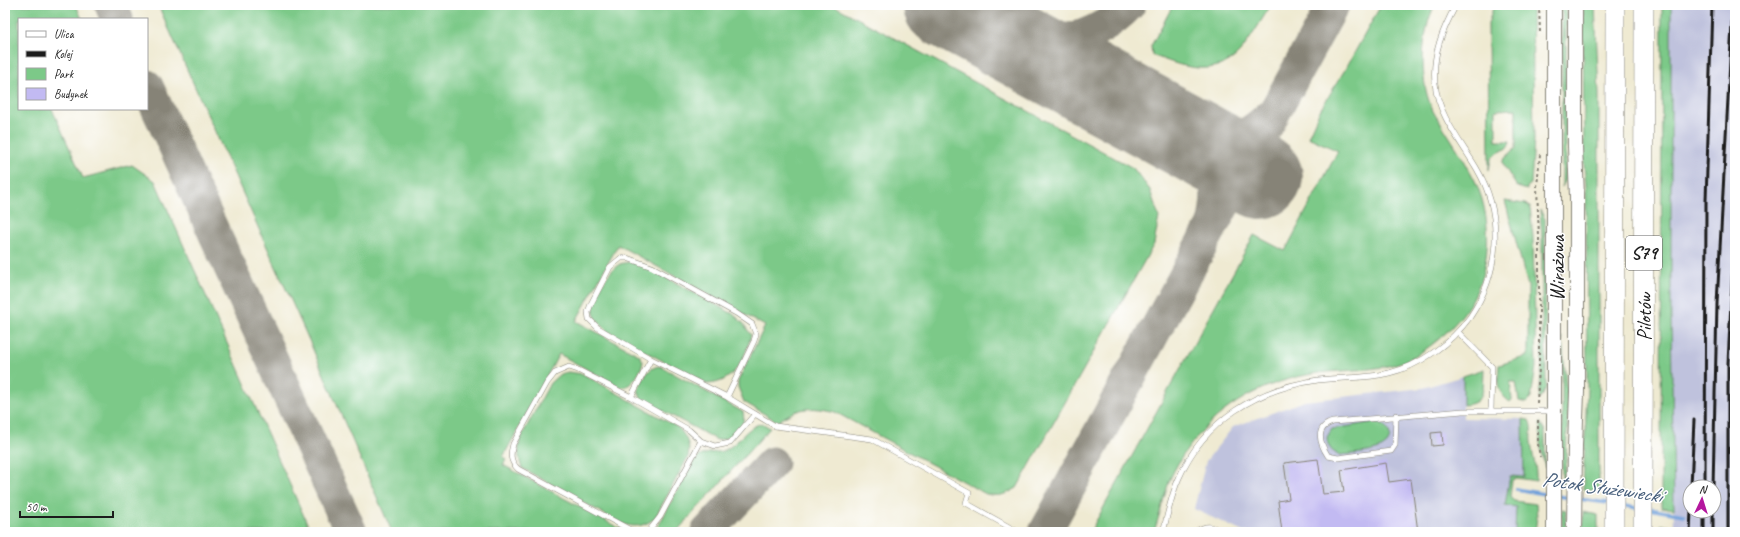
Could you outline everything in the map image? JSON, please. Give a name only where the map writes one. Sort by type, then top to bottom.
[{"type":"highway","name":"Pilotów","points":[[1614,524],[1615,5]]},
{"type":"highway","name":"Pilotów","points":[[1643,527],[1644,5]]},
{"type":"main road","name":"Wirażowa","points":[[1554,5],[1554,532]]},
{"type":"main road","name":"Wirażowa","points":[[1574,532],[1577,392],[1575,5]]},
{"type":"lane","points":[[1163,532],[1178,479],[1190,457],[1207,434],[1228,414],[1259,396],[1292,386],[1318,380],[1361,378],[1390,373],[1419,362],[1458,332],[1470,316],[1486,287],[1494,258],[1495,226],[1490,199],[1478,171],[1451,127],[1440,105],[1435,84],[1435,60],[1440,38],[1456,5]]},
{"type":"lane","points":[[727,397],[754,341],[756,334],[752,324],[736,313],[652,267],[632,259],[621,258],[610,267],[588,312],[590,319],[598,328],[651,359],[727,397],[775,426],[872,439],[969,493],[966,503],[1018,532]]},
{"type":"lane","points":[[1458,332],[1492,367],[1491,410]]},
{"type":"lane","points":[[631,397],[651,359]]},
{"type":"lane","points":[[634,532],[518,469],[513,464],[511,453],[513,444],[547,383],[555,373],[569,367],[578,370],[631,397],[689,430],[701,441],[715,446],[730,443],[755,414]]},
{"type":"lane","points":[[1396,415],[1395,445],[1391,451],[1338,458],[1328,456],[1324,450],[1320,439],[1321,429],[1325,424],[1396,415],[1491,410],[1554,411]]},
{"type":"lane","points":[[648,532],[660,517],[701,441]]},
{"type":"lane","points":[[1195,532],[1208,526],[1215,527],[1219,532]]},
{"type":"path","points":[[1537,187],[1539,276],[1538,444],[1540,458]]},
{"type":"shaded area","points":[[1671,5],[1735,5],[1735,532],[1674,532],[1671,316]]},
{"type":"shaded area","points":[[1463,376],[1463,418],[1523,419],[1524,477],[1510,476],[1505,505],[1516,506],[1515,532],[1243,532],[1194,509],[1206,461],[1233,427],[1305,401],[1423,388]]},
{"type":"green space","points":[[5,5],[76,5],[82,18],[18,18],[18,110],[52,110],[83,178],[132,165],[155,181],[311,532],[5,532]]},
{"type":"green space","points":[[158,5],[833,5],[1133,168],[1150,190],[1159,217],[1154,244],[1017,488],[1005,494],[999,495],[986,494],[835,412],[819,409],[805,409],[791,413],[778,422],[744,402],[738,387],[738,381],[765,326],[618,245],[576,321],[639,355],[643,361],[636,378],[629,385],[621,388],[559,354],[503,457],[506,459],[503,465],[626,532],[392,532],[308,338]]},
{"type":"green space","points":[[1173,5],[1271,5],[1239,53],[1229,61],[1219,66],[1197,68],[1174,63],[1152,55],[1151,46]]},
{"type":"green space","points":[[1381,5],[1435,5],[1430,16],[1424,41],[1423,69],[1427,95],[1434,114],[1464,161],[1479,190],[1487,226],[1485,263],[1473,298],[1463,314],[1448,331],[1430,346],[1409,359],[1379,368],[1335,371],[1299,377],[1280,382],[1246,397],[1215,418],[1184,454],[1170,479],[1154,532],[1090,532],[1254,235],[1285,251],[1338,151],[1308,137],[1319,112],[1346,68]]},
{"type":"green space","points":[[1494,5],[1532,5],[1534,140],[1531,184],[1527,187],[1527,190],[1517,187],[1503,164],[1503,160],[1516,148],[1516,109],[1496,110],[1496,141],[1510,141],[1509,145],[1505,149],[1494,155],[1490,162],[1489,170],[1488,24]]},
{"type":"green space","points":[[1562,5],[1566,5],[1566,180],[1562,187]]},
{"type":"green space","points":[[1583,5],[1595,5],[1599,95],[1599,492],[1583,489],[1587,388]]},
{"type":"green space","points":[[1662,5],[1671,5],[1671,316],[1674,509],[1661,507]]},
{"type":"green space","points":[[1505,201],[1530,206],[1533,237],[1536,367],[1531,398],[1527,403],[1519,401],[1516,382],[1510,382],[1512,400],[1510,402],[1502,394],[1498,386],[1499,365],[1528,356],[1528,286]]},
{"type":"green space","points":[[1540,210],[1545,219],[1546,387],[1543,395],[1539,399],[1542,366],[1542,238]]},
{"type":"green space","points":[[629,262],[643,265],[733,314],[743,323],[751,335],[742,361],[731,375],[716,383],[706,384],[607,331],[595,316],[595,301],[601,286],[610,272],[620,264]]},
{"type":"green space","points":[[1562,337],[1568,408],[1565,486],[1562,485]]},
{"type":"green space","points":[[660,366],[743,412],[743,423],[737,432],[723,439],[717,440],[641,399],[638,389],[644,378],[649,371]]},
{"type":"green space","points":[[1484,369],[1482,394],[1476,402],[1463,405],[1463,376]]},
{"type":"green space","points":[[568,372],[583,374],[679,428],[686,438],[689,449],[688,457],[655,518],[647,523],[639,526],[630,526],[620,523],[522,468],[519,454],[520,439],[550,383],[560,374]]},
{"type":"green space","points":[[1523,419],[1529,420],[1531,425],[1531,442],[1536,471],[1536,481],[1516,478],[1512,480],[1510,497],[1514,501],[1536,504],[1537,517],[1535,532],[1515,532],[1516,507],[1505,505],[1510,476],[1524,477]]},
{"type":"green space","points":[[1375,422],[1380,423],[1387,429],[1390,437],[1386,445],[1381,448],[1367,452],[1340,455],[1334,452],[1329,446],[1327,437],[1332,429]]},
{"type":"green space","points":[[1540,422],[1545,431],[1545,468],[1540,443]]},
{"type":"green space","points":[[762,423],[770,428],[676,532],[655,532],[694,460],[703,454],[719,452],[727,449],[751,428]]},
{"type":"green space","points":[[1562,509],[1566,510],[1566,532],[1562,532]]},
{"type":"green space","points":[[1583,512],[1598,515],[1598,532],[1583,532]]},
{"type":"green space","points":[[1661,525],[1667,525],[1674,528],[1674,532],[1661,532]]},
{"type":"building","points":[[1442,432],[1443,445],[1432,446],[1431,433]]},
{"type":"building","points":[[1318,459],[1323,494],[1344,492],[1341,470],[1386,463],[1389,482],[1411,479],[1418,532],[1282,532],[1278,501],[1289,499],[1284,463]]},
{"type":"waterway","name":"Potok Służewiecki","points":[[1516,489],[1550,495]]},
{"type":"waterway","name":"Potok Służewiecki","points":[[1556,496],[1572,498]]},
{"type":"waterway","name":"Potok Służewiecki","points":[[1578,499],[1608,503]]},
{"type":"waterway","name":"Potok Służewiecki","points":[[1620,505],[1637,508]]},
{"type":"waterway","name":"Potok Służewiecki","points":[[1649,509],[1682,515]]},
{"type":"taxiway","points":[[111,5],[117,18]]},
{"type":"taxiway","points":[[1003,37],[1038,41],[1070,39],[1101,27],[1115,18],[1129,5]]},
{"type":"taxiway","points":[[1045,532],[1333,5]]},
{"type":"taxiway","points":[[148,88],[351,532]]},
{"type":"taxiway","points":[[1214,220],[1217,194],[1216,184],[1209,166],[1187,137],[1213,140],[1232,139],[1250,132],[1271,115]]},
{"type":"taxiway","points":[[707,532],[772,463]]},
{"type":"runway","points":[[945,5],[1261,177]]},
{"type":"railway","points":[[1705,479],[1706,201],[1712,5]]},
{"type":"railway","points":[[1713,479],[1717,304],[1733,5]]},
{"type":"railway","points":[[1728,532],[1728,363],[1735,222]]},
{"type":"railway","points":[[1691,479],[1694,420]]},
{"type":"railway","points":[[1690,532],[1691,519]]},
{"type":"railway","points":[[1704,519],[1704,532]]},
{"type":"railway","points":[[1713,519],[1713,532]]}]
